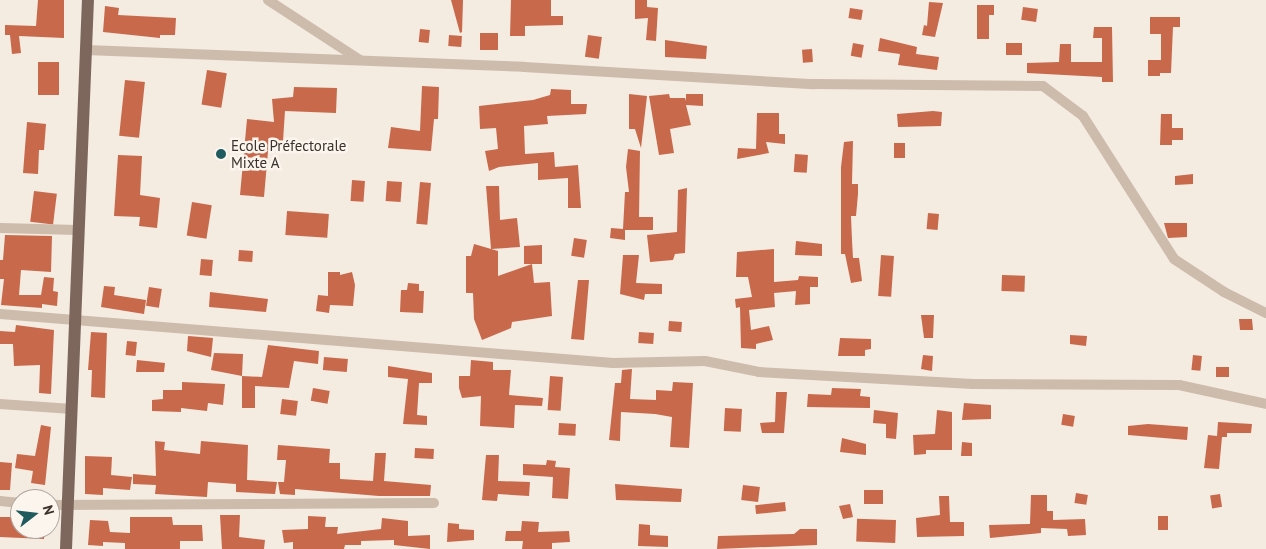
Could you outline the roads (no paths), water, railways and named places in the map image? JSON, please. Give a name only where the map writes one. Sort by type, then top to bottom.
[{"type":"main road","points":[[66,549],[77,320],[78,230],[88,0]]},
{"type":"street","points":[[268,0],[361,60]]},
{"type":"street","points":[[86,50],[361,60],[814,84],[1043,86],[1083,116],[1174,259],[1224,292],[1266,313]]},
{"type":"street","points":[[0,228],[78,230]]},
{"type":"street","points":[[0,314],[613,362],[705,361],[759,372],[973,384],[1179,385],[1266,404]]},
{"type":"street","points":[[0,404],[72,408]]},
{"type":"street","points":[[60,505],[434,503]]},
{"type":"place","name":"Ecole Préfectorale Mixte A","points":[[221,154]]}]
